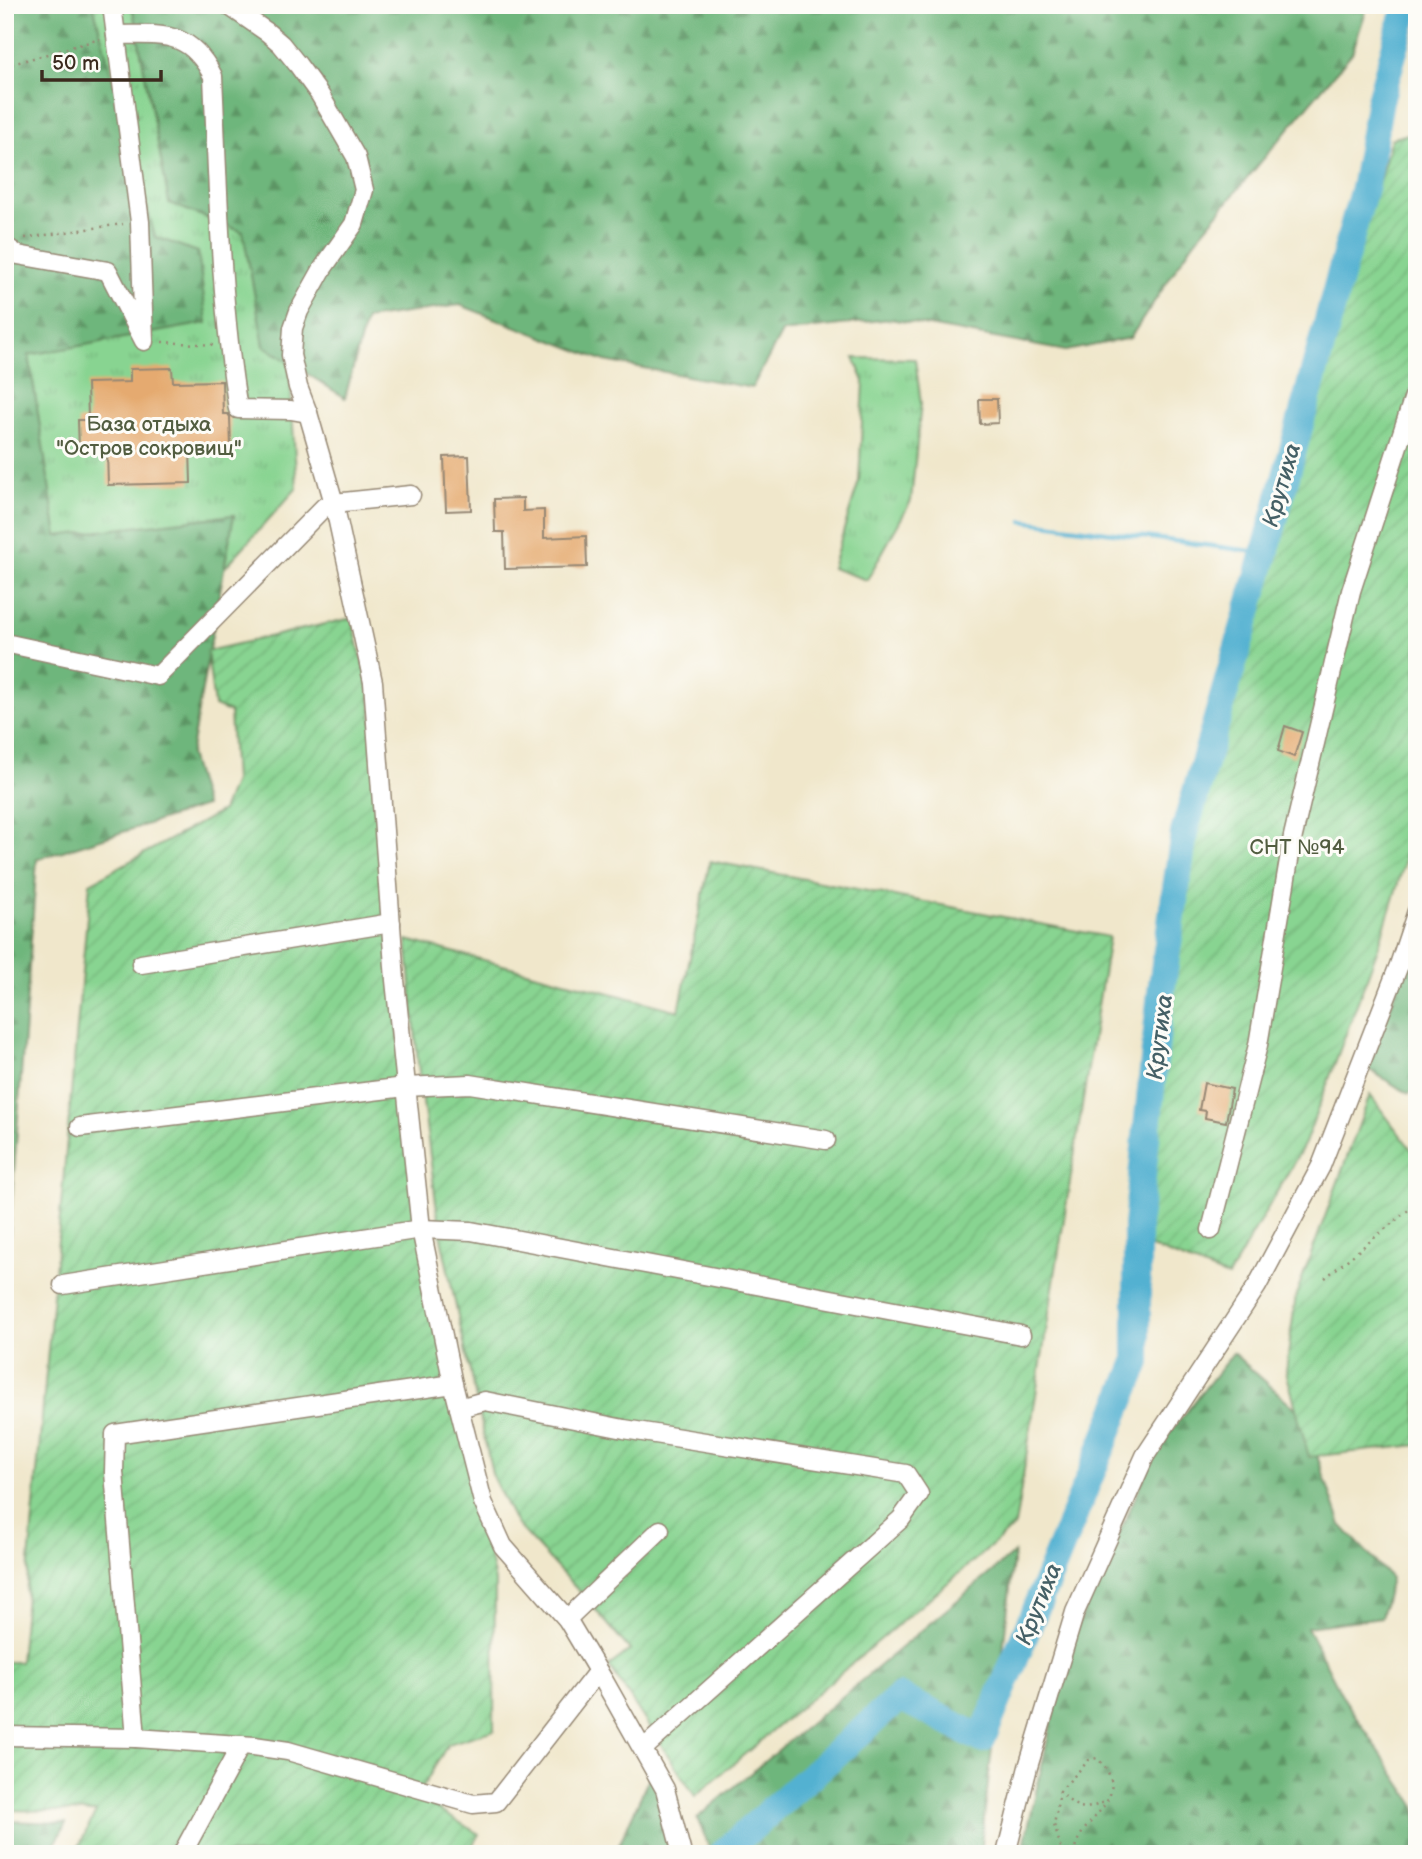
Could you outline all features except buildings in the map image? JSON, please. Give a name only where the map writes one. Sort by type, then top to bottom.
[{"type":"street","points":[[112,5],[140,222],[144,341]]},
{"type":"street","points":[[229,5],[281,44],[305,75],[356,157],[364,190],[354,224],[299,311],[293,328],[291,355],[298,387],[334,503],[373,682],[405,1087],[421,1229],[458,1408],[483,1502],[503,1546],[567,1619],[598,1671],[665,1789],[681,1854]]},
{"type":"street","points":[[116,35],[167,35],[182,41],[201,56],[213,76],[219,234],[228,346],[238,409],[308,413]]},
{"type":"street","points":[[12,243],[18,256],[108,271],[144,341]]},
{"type":"street","points":[[1211,1230],[1258,1045],[1293,836],[1351,591],[1417,387]]},
{"type":"street","points":[[5,643],[158,676],[324,507],[334,503],[411,495]]},
{"type":"street","points":[[1006,1854],[1028,1767],[1075,1612],[1145,1455],[1257,1286],[1321,1166],[1399,965],[1417,911]]},
{"type":"street","points":[[141,964],[391,923]]},
{"type":"street","points":[[80,1127],[405,1087],[470,1084],[826,1140]]},
{"type":"street","points":[[62,1284],[421,1229],[471,1231],[1020,1335]]},
{"type":"street","points":[[136,1738],[114,1472],[114,1434],[453,1384]]},
{"type":"street","points":[[458,1408],[485,1401],[624,1429],[906,1474],[919,1494],[901,1519],[643,1749]]},
{"type":"street","points":[[567,1619],[660,1530]]},
{"type":"street","points":[[5,1737],[136,1738],[288,1751],[473,1804],[496,1802],[598,1671]]},
{"type":"street","points":[[182,1854],[241,1745]]},
{"type":"path","points":[[5,66],[116,35]]},
{"type":"path","points":[[12,243],[140,222]]},
{"type":"path","points":[[144,341],[228,346]]},
{"type":"path","points":[[1325,1278],[1417,1203]]},
{"type":"path","points":[[1063,1854],[1054,1825],[1060,1791],[1089,1760],[1097,1758],[1108,1771],[1111,1793],[1101,1811],[1080,1835],[1074,1854]]},
{"type":"path","points":[[1060,1791],[1071,1802],[1085,1808],[1091,1809],[1108,1800]]},
{"type":"green space","name":"База отдыха \"Остров сокровищ\"","points":[[5,5],[221,5],[268,37],[297,488],[183,614],[5,595]]},
{"type":"green space","points":[[5,5],[93,5],[155,237],[198,252],[207,323],[29,355],[57,536],[234,515],[190,755],[205,806],[37,859],[5,1293]]},
{"type":"green space","points":[[132,5],[1368,5],[1352,53],[1193,243],[1130,338],[1066,351],[890,319],[782,332],[752,388],[605,361],[460,305],[366,319],[345,398],[264,346],[243,232],[169,203]]},
{"type":"green space","name":"СНТ №94","points":[[1417,122],[1417,777],[1409,800],[1404,864],[1378,948],[1305,1143],[1228,1277],[1143,1244],[1186,846],[1329,361],[1391,139],[1415,132]]},
{"type":"green space","points":[[854,358],[915,359],[921,403],[911,501],[867,580],[832,568],[859,481],[864,381]]},
{"type":"green space","points":[[352,618],[370,694],[413,1204],[495,1581],[494,1730],[448,1744],[417,1797],[479,1834],[467,1854],[75,1854],[96,1812],[5,1810],[5,1662],[20,1662],[90,883],[222,811],[234,781],[230,712],[214,706],[207,651]]},
{"type":"green space","points":[[710,861],[1109,937],[1015,1526],[695,1796],[609,1666],[630,1650],[516,1524],[493,1478],[440,1233],[418,1064],[407,940],[679,1011]]},
{"type":"green space","points":[[1417,932],[1417,1087],[1409,1094],[1368,1069]]},
{"type":"green space","points":[[1370,1095],[1417,1157],[1417,1445],[1309,1457],[1286,1371],[1296,1295]]},
{"type":"green space","points":[[1233,1353],[1303,1415],[1341,1525],[1391,1578],[1381,1617],[1307,1627],[1343,1697],[1417,1808],[1417,1854],[1022,1854],[1069,1645],[1157,1449]]},
{"type":"green space","points":[[1014,1553],[980,1854],[712,1854],[697,1818]]},
{"type":"green space","points":[[652,1771],[676,1854],[615,1854]]},
{"type":"green space","points":[[5,1821],[66,1823],[50,1854],[5,1854]]},
{"type":"waterway","name":"Крутиха","points":[[722,1854],[900,1697],[982,1739],[1137,1362],[1137,1226],[1161,992],[1184,833],[1265,553],[1365,184],[1380,100],[1407,5]]},
{"type":"waterway","points":[[1023,521],[1265,553]]}]
